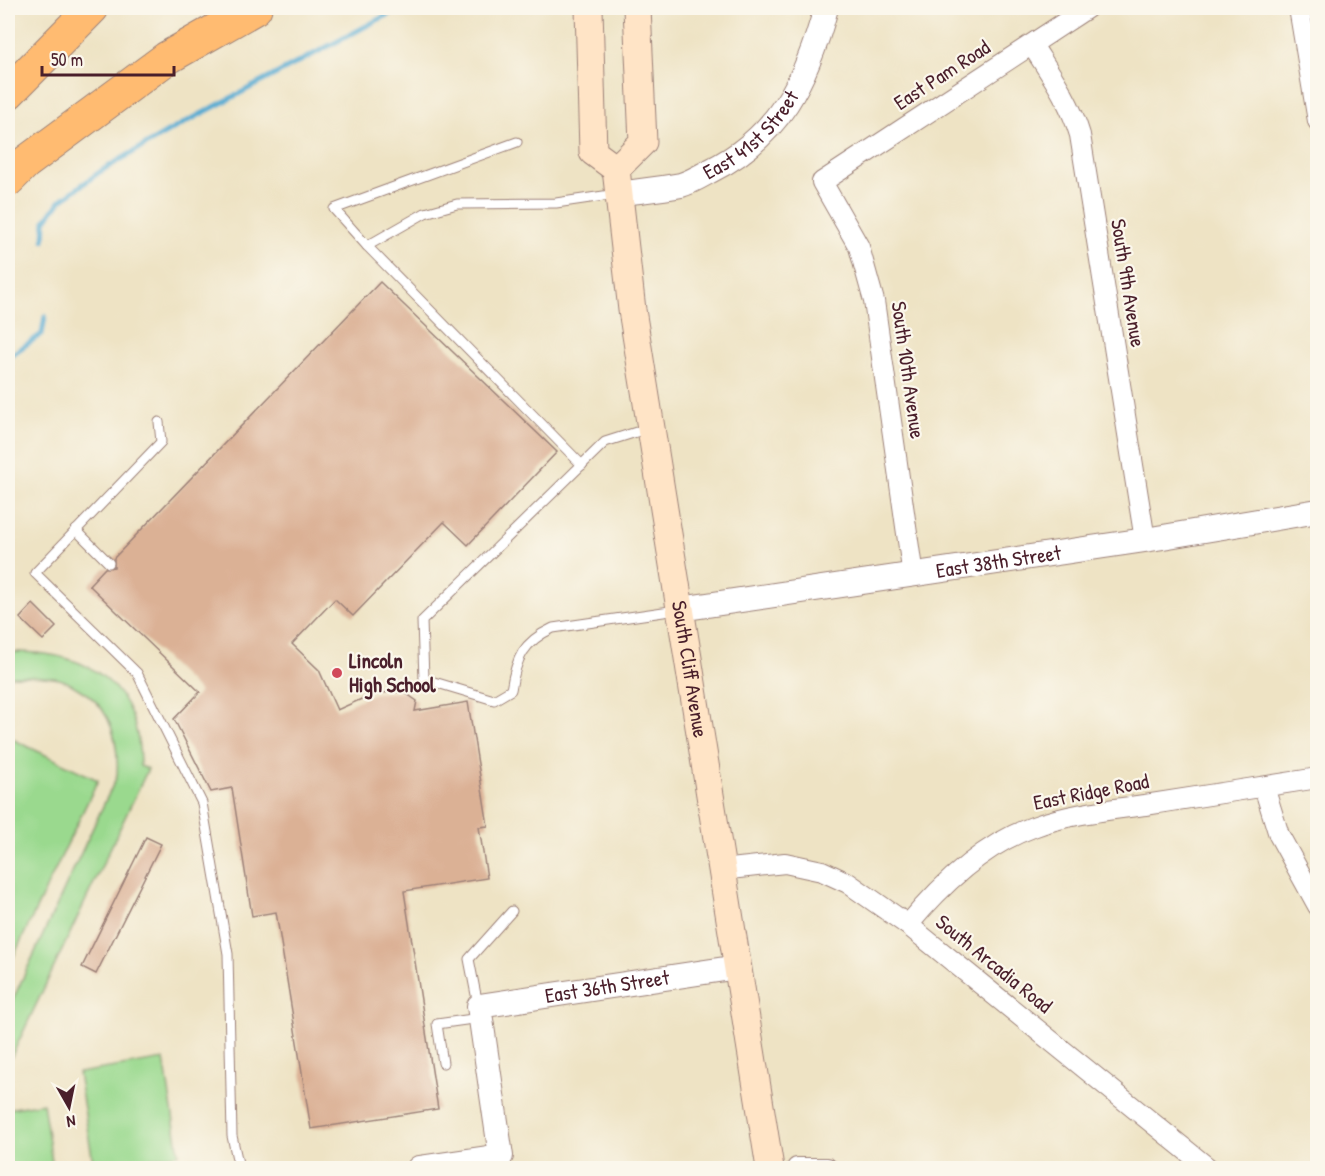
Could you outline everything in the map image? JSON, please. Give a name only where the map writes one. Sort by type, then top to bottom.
[{"type":"highway","points":[[8,93],[92,8]]},
{"type":"highway","points":[[8,180],[25,163],[168,58],[255,8]]},
{"type":"main road","points":[[589,8],[593,152],[616,182],[643,142],[637,8]]},
{"type":"main road","name":"South Cliff Avenue","points":[[616,182],[651,428],[770,1168]]},
{"type":"street","name":"East 41st Street","points":[[616,182],[683,184],[736,159],[767,132],[790,99],[817,42],[826,8]]},
{"type":"street","name":"East Pam Road","points":[[822,182],[1087,8]]},
{"type":"street","points":[[1299,8],[1317,122]]},
{"type":"street","name":"South 9th Avenue","points":[[1032,45],[1057,80],[1074,113],[1080,135],[1145,540]]},
{"type":"street","name":"South 10th Avenue","points":[[822,182],[859,247],[874,301],[913,576]]},
{"type":"street","name":"East 38th Street","points":[[680,609],[913,576],[1317,511]]},
{"type":"street","name":"East Ridge Road","points":[[908,925],[934,894],[965,867],[993,847],[1032,827],[1072,816],[1317,778]]},
{"type":"street","points":[[1264,787],[1279,835],[1317,906]]},
{"type":"street","name":"South Arcadia Road","points":[[721,870],[785,863],[822,871],[848,883],[908,925],[1208,1168]]},
{"type":"street","name":"East 36th Street","points":[[479,1012],[738,968]]},
{"type":"street","points":[[419,1168],[502,1162],[479,1012]]},
{"type":"street","points":[[797,1168],[827,1168]]},
{"type":"lane","points":[[517,142],[334,209],[367,246],[582,465]]},
{"type":"lane","points":[[367,246],[425,213],[457,204],[556,203],[616,182]]},
{"type":"lane","points":[[159,422],[161,442],[35,573],[137,673],[202,802],[228,954],[232,1136],[238,1168]]},
{"type":"lane","points":[[651,428],[605,442],[422,621],[424,679],[494,700],[511,690],[515,666],[529,643],[535,637],[553,628],[680,609]]},
{"type":"lane","points":[[76,530],[109,563]]},
{"type":"lane","points":[[443,1063],[437,1024],[479,1012],[469,959],[512,911]]},
{"type":"green space","points":[[16,652],[67,659],[88,667],[106,679],[121,695],[131,714],[138,738],[140,766],[148,769],[8,1064],[8,1010],[117,776],[115,738],[106,715],[99,705],[62,680],[30,676],[8,678],[8,655]]},
{"type":"green space","points":[[8,737],[98,780],[8,968]]},
{"type":"green space","points":[[164,1059],[179,1154],[94,1168],[78,1073]]},
{"type":"green space","points":[[43,1103],[53,1168],[8,1168],[8,1109]]},
{"type":"building","points":[[380,282],[557,452],[468,545],[444,522],[353,616],[335,599],[292,644],[319,670],[337,710],[375,693],[404,692],[417,701],[415,711],[468,702],[488,826],[479,827],[487,878],[404,891],[438,1109],[311,1129],[276,912],[252,916],[232,788],[211,792],[174,719],[200,692],[89,585],[105,568],[114,567],[114,558]]},
{"type":"building","points":[[33,604],[56,627],[43,640],[20,618]]},
{"type":"building","points":[[146,837],[161,844],[96,974],[82,967]]},
{"type":"waterway","points":[[44,240],[45,221],[60,201],[101,171],[171,130],[400,8]]},
{"type":"waterway","points":[[8,357],[42,334],[45,316]]},
{"type":"place","name":"Lincoln High School","points":[[337,673]]}]
